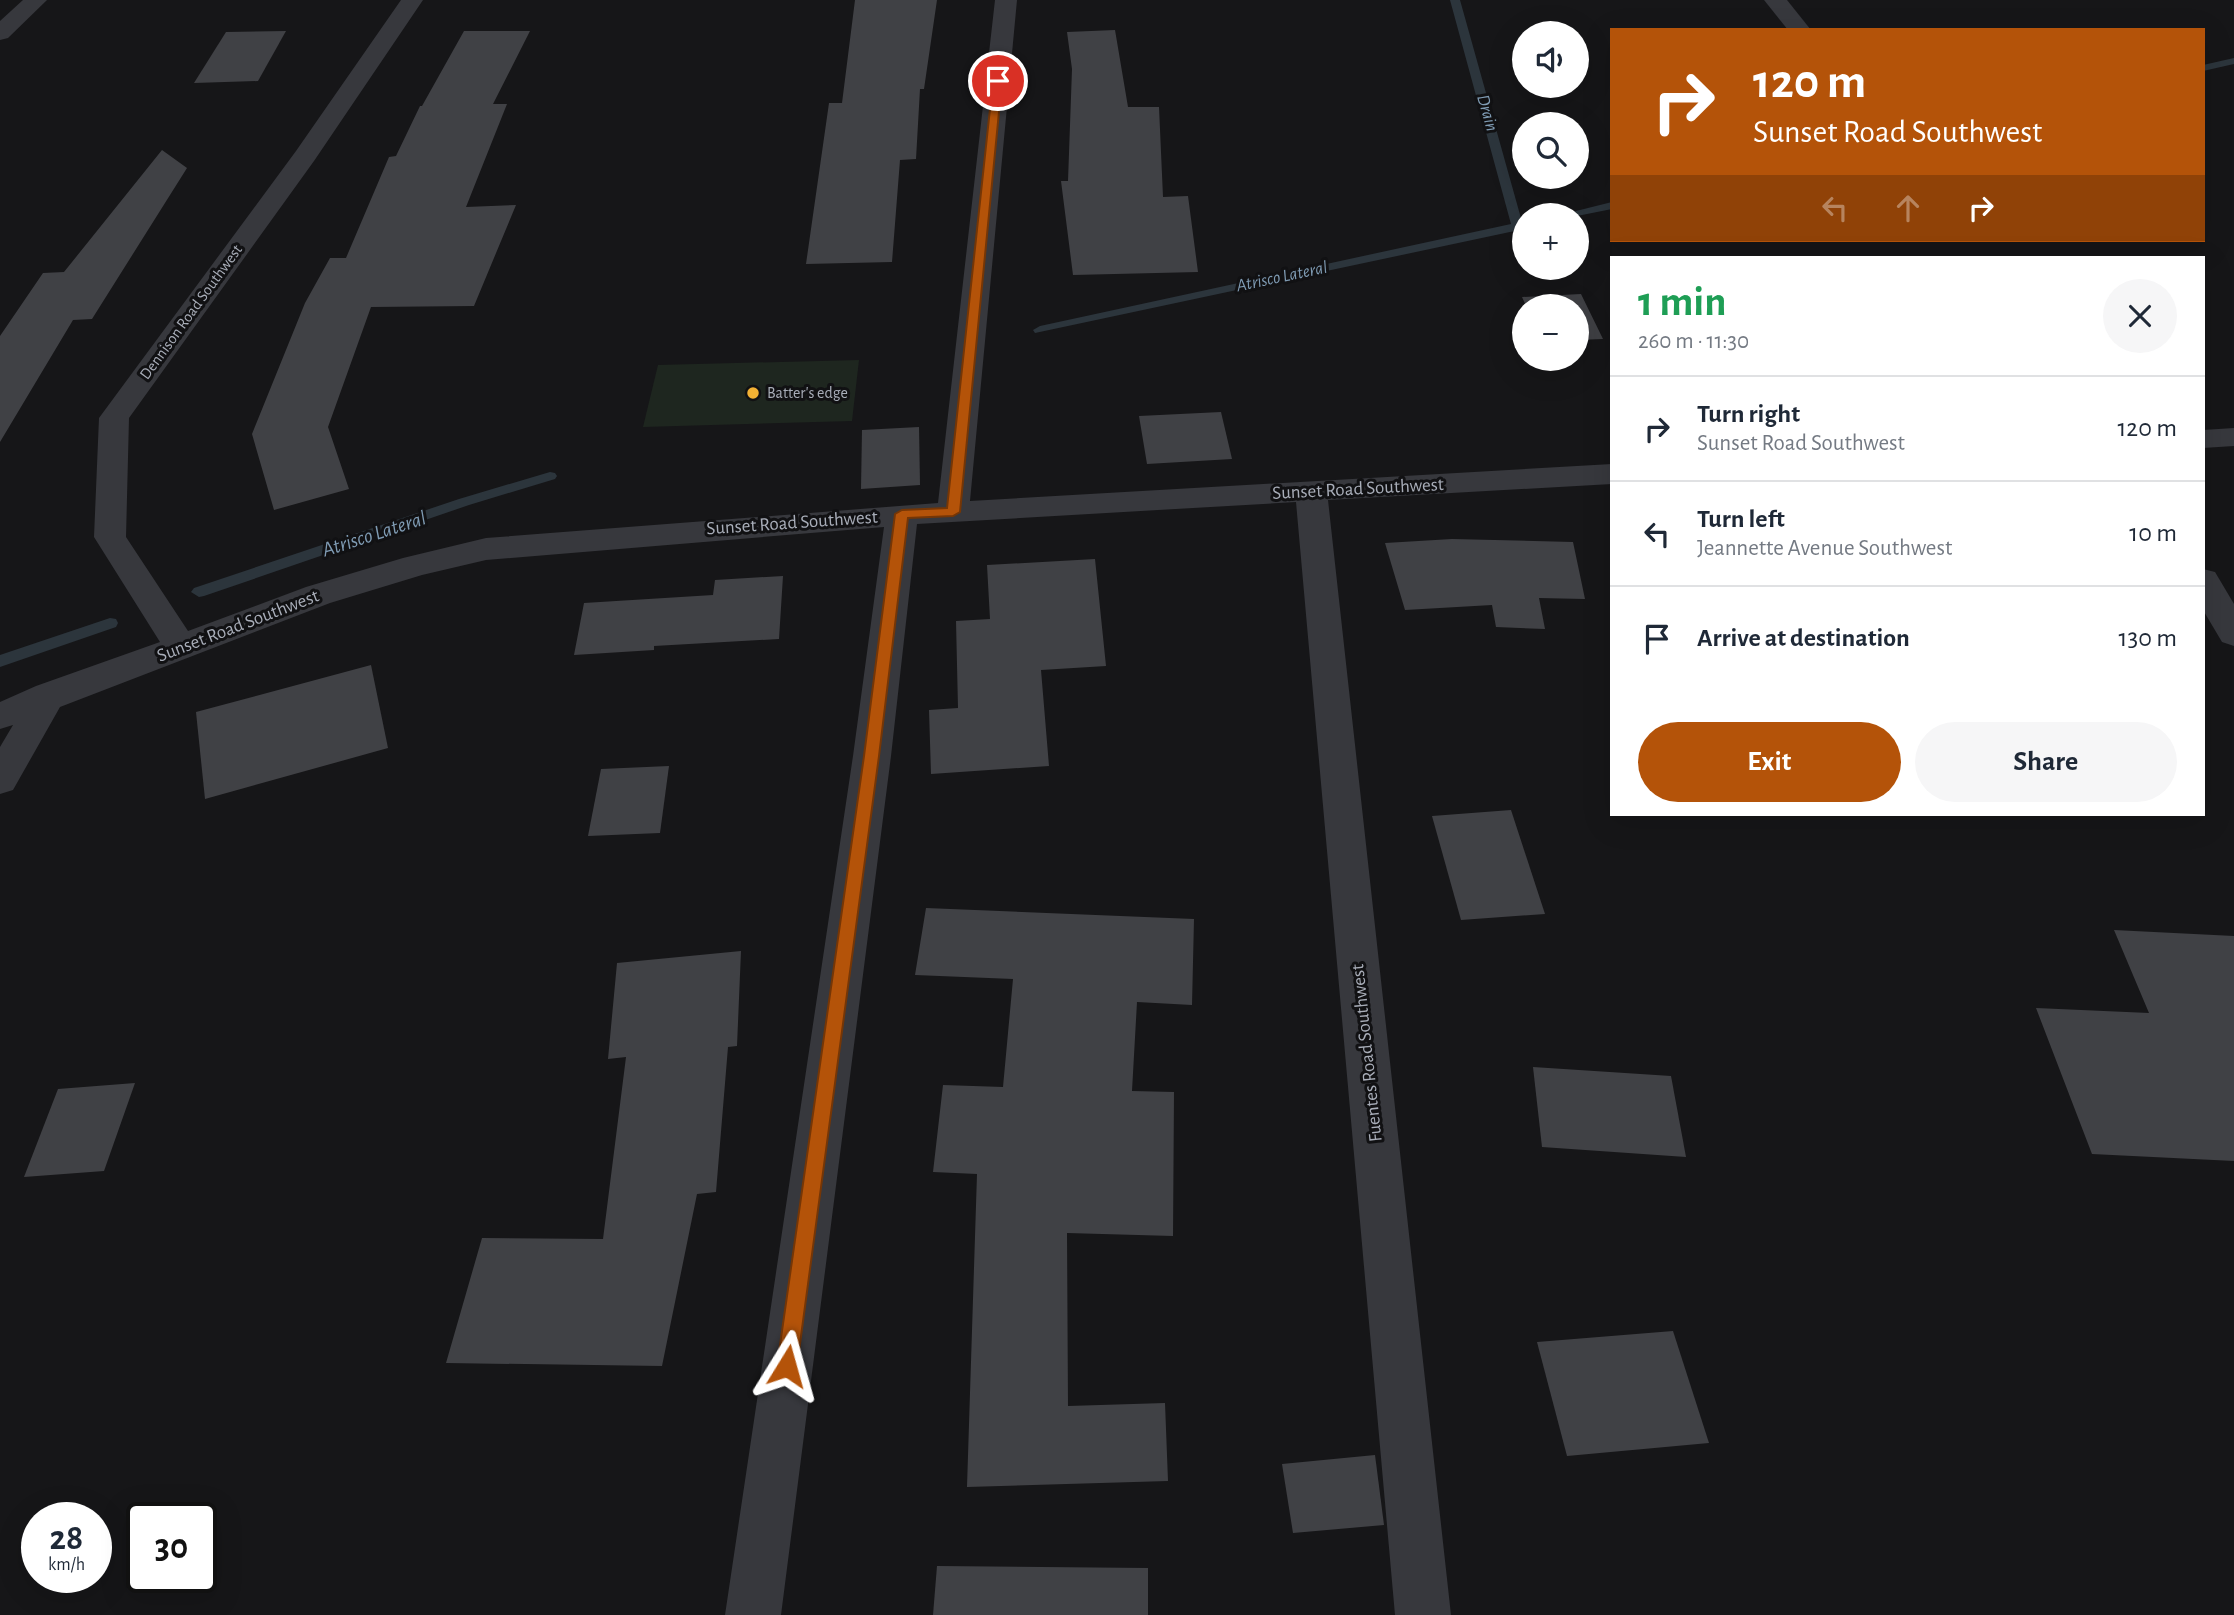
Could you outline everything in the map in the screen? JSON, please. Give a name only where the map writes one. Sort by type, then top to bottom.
[{"type":"street","points":[[0,33],[36,0]]},
{"type":"street","name":"Dennison Road Southwest","points":[[181,648],[110,537],[114,418],[305,156],[412,0]]},
{"type":"street","points":[[953,512],[1006,0]]},
{"type":"street","points":[[1775,0],[1798,28]]},
{"type":"street","points":[[2205,439],[2234,438]]},
{"type":"street","name":"Sunset Road Southwest","points":[[0,716],[49,695],[318,595],[486,548],[902,514],[1610,474]]},
{"type":"street","name":"Fuentes Road Southwest","points":[[1311,492],[1423,1615]]},
{"type":"street","points":[[753,1615],[872,756],[902,514]]},
{"type":"street","points":[[2205,583],[2234,634]]},
{"type":"street","points":[[0,780],[49,695]]},
{"type":"shaded area","name":"Batter's edge","points":[[859,360],[852,421],[643,427],[658,365]]},
{"type":"building","points":[[855,0],[937,0],[924,89],[920,89],[916,159],[900,160],[892,262],[806,264],[829,103],[842,103]]},
{"type":"building","points":[[1115,30],[1128,107],[1159,107],[1163,197],[1188,196],[1198,272],[1073,275],[1061,181],[1068,181],[1072,69],[1067,32]]},
{"type":"building","points":[[286,31],[258,81],[194,83],[226,32]]},
{"type":"building","points":[[464,31],[530,31],[493,104],[507,104],[466,207],[516,205],[474,306],[371,307],[328,427],[349,489],[274,510],[252,434],[305,303],[330,258],[346,258],[389,157],[396,156],[420,106]]},
{"type":"building","points":[[162,150],[187,168],[92,319],[73,320],[0,442],[0,336],[43,273],[64,272]]},
{"type":"building","points":[[1589,310],[1603,339],[1589,340]]},
{"type":"building","points":[[1221,412],[1232,459],[1147,464],[1139,416]]},
{"type":"building","points":[[919,427],[920,485],[861,489],[862,430]]},
{"type":"building","points":[[1452,539],[1573,542],[1585,599],[1539,598],[1545,629],[1496,627],[1492,605],[1405,610],[1385,543]]},
{"type":"building","points":[[1095,559],[1106,666],[1041,670],[1049,766],[931,774],[929,710],[958,708],[956,621],[990,619],[987,565]]},
{"type":"building","points":[[783,576],[779,639],[654,646],[654,650],[574,655],[584,603],[713,595],[715,580]]},
{"type":"building","points":[[371,665],[388,748],[205,799],[196,712]]},
{"type":"building","points":[[669,766],[660,833],[588,836],[601,769]]},
{"type":"building","points":[[1511,810],[1545,914],[1461,920],[1432,816]]},
{"type":"building","points":[[926,908],[1194,919],[1192,1005],[1137,1002],[1132,1091],[1174,1092],[1173,1236],[1067,1233],[1068,1406],[1165,1403],[1168,1481],[967,1487],[977,1174],[933,1172],[943,1085],[1003,1087],[1013,979],[915,975]]},
{"type":"building","points":[[2114,930],[2234,936],[2234,1161],[2092,1154],[2036,1008],[2149,1013]]},
{"type":"building","points":[[741,951],[737,1046],[728,1047],[716,1192],[697,1194],[662,1366],[446,1363],[482,1238],[603,1239],[626,1057],[608,1059],[617,963]]},
{"type":"building","points":[[1533,1067],[1671,1076],[1686,1157],[1542,1147]]},
{"type":"building","points":[[135,1083],[104,1171],[24,1177],[58,1089]]},
{"type":"building","points":[[1673,1331],[1709,1443],[1567,1456],[1537,1342]]},
{"type":"building","points":[[1375,1455],[1384,1525],[1293,1533],[1282,1464]]},
{"type":"building","points":[[937,1566],[1148,1568],[1148,1615],[933,1615]]},
{"type":"waterway","name":"Drain","points":[[1455,0],[1512,204]]},
{"type":"waterway","name":"Atrisco Lateral","points":[[2205,68],[2234,61]]},
{"type":"waterway","name":"Atrisco Lateral","points":[[1589,210],[1610,205]]},
{"type":"waterway","name":"Atrisco Lateral","points":[[1040,330],[1512,228]]},
{"type":"waterway","name":"Atrisco Lateral","points":[[199,592],[464,502],[550,476]]},
{"type":"waterway","name":"Atrisco Lateral","points":[[0,661],[110,623]]},
{"type":"place","name":"Batter's edge","points":[[753,393]]},
{"type":"route","points":[[787,1366],[872,756],[902,514],[953,512],[998,81]]}]
